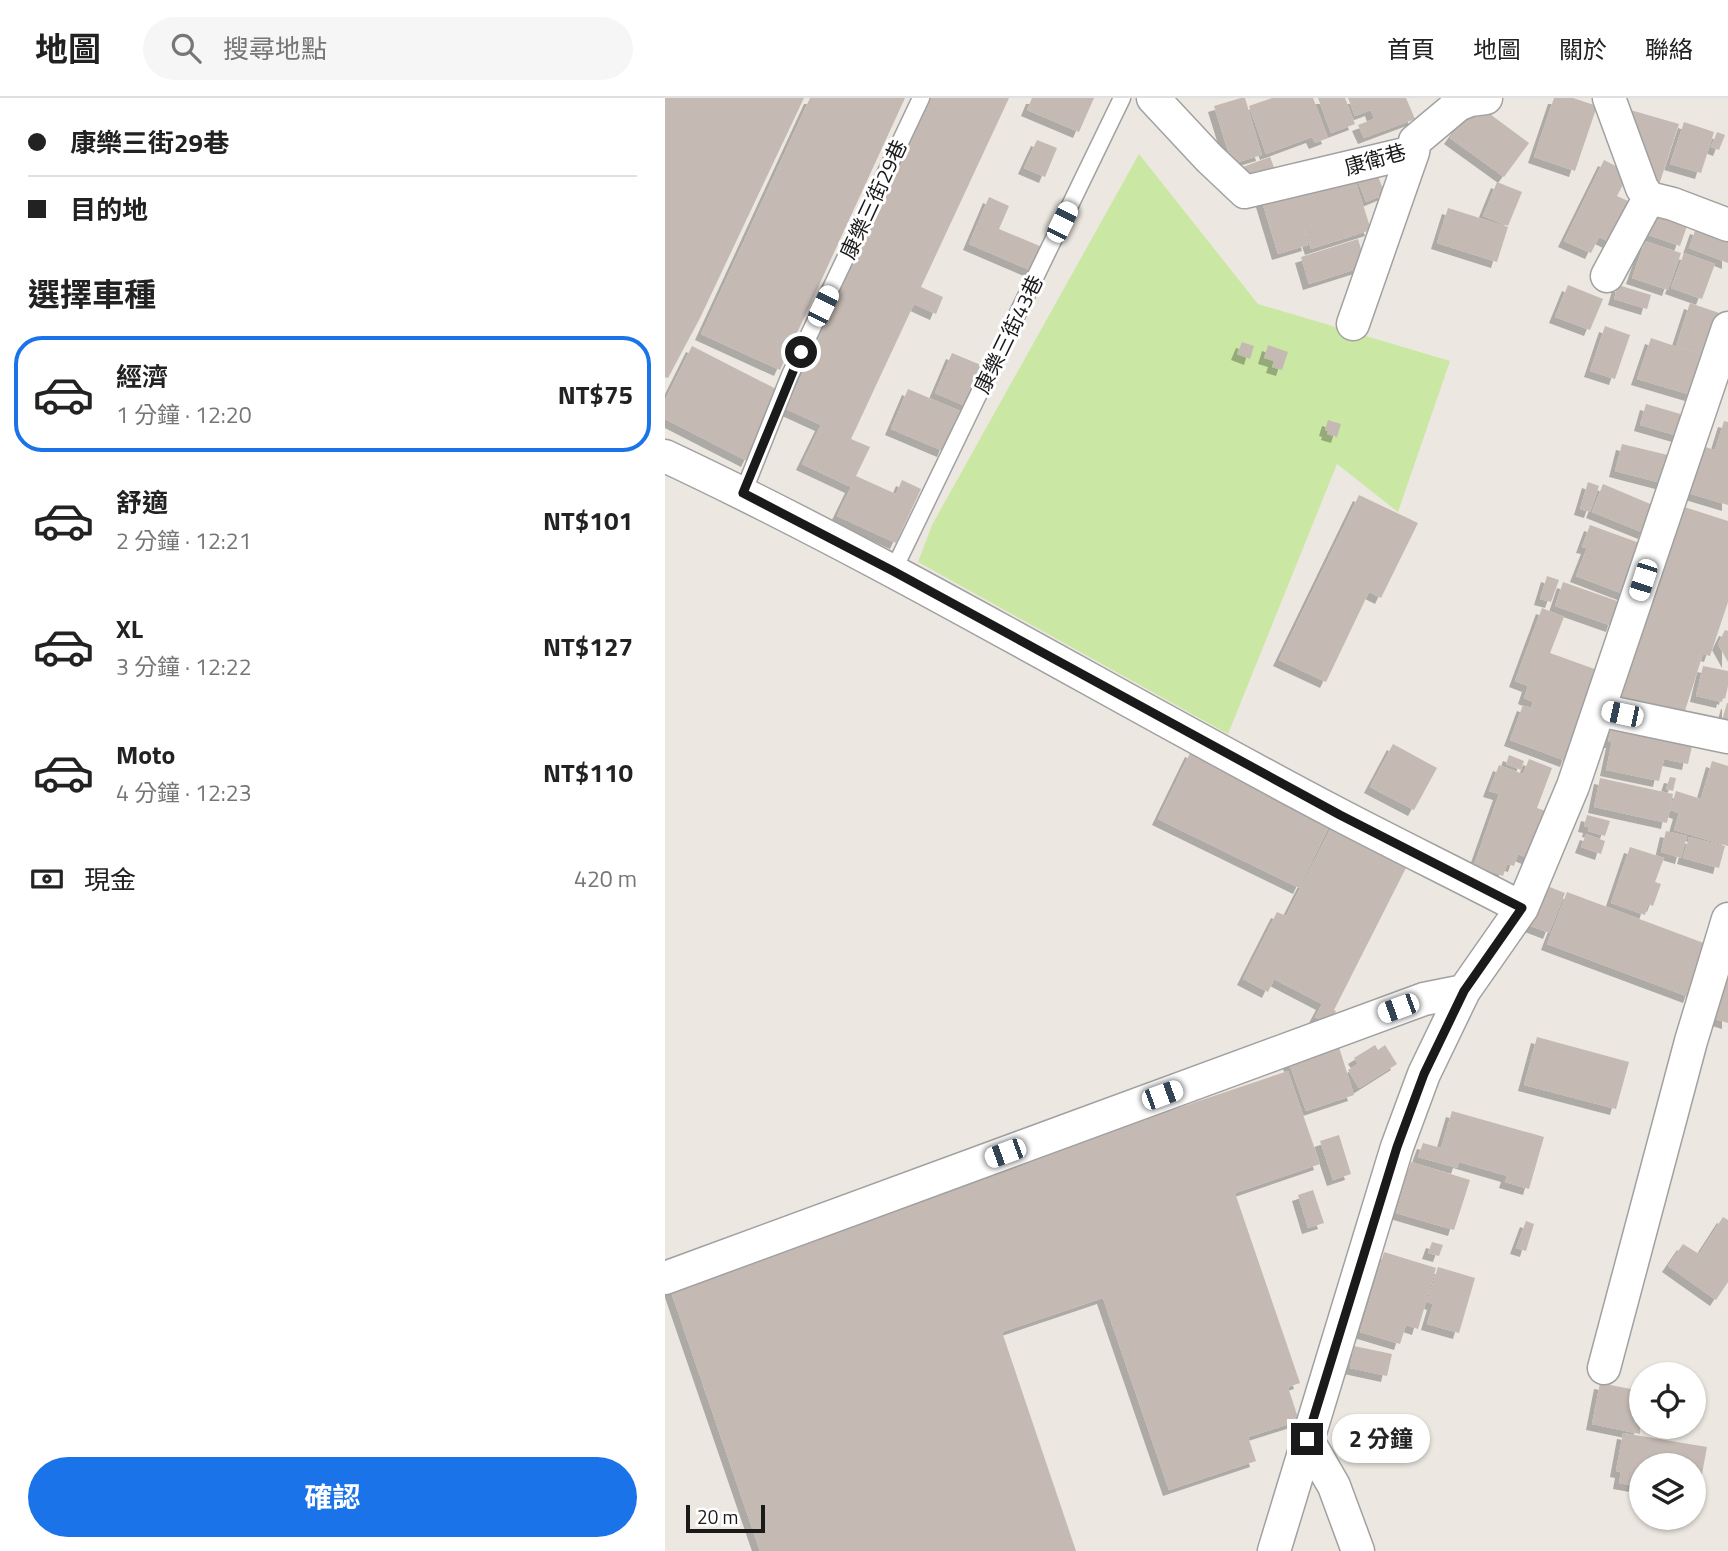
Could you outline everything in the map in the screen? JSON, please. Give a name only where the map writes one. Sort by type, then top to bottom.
[{"type":"street","name":"康衛巷","points":[[1153,98],[1245,192],[1413,152],[1415,141],[1458,105],[1486,98]]},
{"type":"street","points":[[1609,98],[1642,188],[1649,198],[1728,225]]},
{"type":"street","points":[[1353,324],[1413,152]]},
{"type":"street","points":[[1607,276],[1649,198]]},
{"type":"street","points":[[1274,1551],[1397,1147],[1424,1074],[1464,991],[1522,908],[1573,786],[1728,328]]},
{"type":"street","points":[[665,456],[893,571],[1340,815],[1522,908]]},
{"type":"street","points":[[1599,710],[1728,737]]},
{"type":"street","points":[[1604,1368],[1691,1041],[1728,919]]},
{"type":"street","points":[[665,1278],[1424,999],[1464,991]]},
{"type":"street","points":[[1307,1439],[1334,1486],[1358,1551]]},
{"type":"lane","name":"康樂三街29巷","points":[[743,493],[790,374],[921,98]]},
{"type":"lane","name":"康樂三街43巷","points":[[893,571],[1122,98]]},
{"type":"green space","points":[[1139,154],[1258,304],[1450,361],[1398,512],[1337,464],[1228,734],[918,562],[932,525]]},
{"type":"building","points":[[665,98],[804,98],[700,318],[668,378],[665,377]]},
{"type":"building","points":[[810,98],[905,98],[780,370],[701,334]]},
{"type":"building","points":[[929,98],[1009,98],[921,287],[943,297],[936,314],[914,304],[851,439],[870,447],[856,476],[896,494],[902,480],[921,489],[896,543],[837,516],[851,487],[802,464],[821,425],[786,409]]},
{"type":"building","points":[[1032,98],[1094,98],[1079,132],[1027,110]]},
{"type":"building","points":[[1245,98],[1262,155],[1232,164],[1214,106]]},
{"type":"building","points":[[1272,98],[1313,98],[1328,138],[1315,143],[1312,137],[1266,154],[1249,106]]},
{"type":"building","points":[[1318,98],[1345,98],[1355,124],[1331,133]]},
{"type":"building","points":[[1348,98],[1406,98],[1415,119],[1364,138],[1358,125],[1374,119],[1371,110],[1355,116]]},
{"type":"building","points":[[1554,98],[1573,98],[1597,106],[1575,171],[1534,157]]},
{"type":"building","points":[[1475,103],[1529,143],[1504,177],[1450,138]]},
{"type":"building","points":[[1620,107],[1679,124],[1656,194]]},
{"type":"building","points":[[1684,122],[1714,132],[1701,173],[1670,164]]},
{"type":"building","points":[[1717,132],[1725,135],[1719,150],[1711,147]]},
{"type":"building","points":[[1037,140],[1057,148],[1045,177],[1024,168]]},
{"type":"building","points":[[1270,157],[1275,170],[1245,181],[1240,168]]},
{"type":"building","points":[[1604,160],[1629,173],[1617,196],[1637,205],[1617,246],[1599,237],[1591,253],[1564,241]]},
{"type":"building","points":[[1372,161],[1385,194],[1366,202],[1353,168]]},
{"type":"building","points":[[1352,170],[1371,230],[1311,249],[1302,223],[1308,245],[1278,254],[1261,198]]},
{"type":"building","points":[[1497,182],[1522,192],[1508,226],[1483,216]]},
{"type":"building","points":[[989,197],[1009,206],[999,229],[1042,247],[1032,271],[969,244]]},
{"type":"building","points":[[1448,208],[1508,227],[1497,262],[1437,243]]},
{"type":"building","points":[[1654,211],[1688,223],[1680,246],[1646,234]]},
{"type":"building","points":[[1696,228],[1728,240],[1728,263],[1689,248]]},
{"type":"building","points":[[1358,239],[1366,266],[1309,284],[1301,257]]},
{"type":"building","points":[[1645,241],[1681,253],[1668,290],[1632,278]]},
{"type":"building","points":[[1684,253],[1715,264],[1702,299],[1671,288]]},
{"type":"building","points":[[1568,285],[1603,299],[1590,330],[1555,317]]},
{"type":"building","points":[[1618,285],[1651,295],[1647,309],[1614,299]]},
{"type":"building","points":[[1690,303],[1725,315],[1711,357],[1676,346]]},
{"type":"building","points":[[1605,326],[1630,335],[1615,379],[1590,371]]},
{"type":"building","points":[[1651,338],[1704,356],[1691,395],[1637,379]]},
{"type":"building","points":[[1242,342],[1254,346],[1250,359],[1237,354]]},
{"type":"building","points":[[1268,345],[1288,352],[1282,370],[1272,367],[1274,361],[1264,358]]},
{"type":"building","points":[[692,346],[782,392],[747,461],[665,419],[665,400]]},
{"type":"building","points":[[952,353],[988,368],[970,408],[935,393]]},
{"type":"building","points":[[908,389],[960,411],[943,451],[891,429]]},
{"type":"building","points":[[1646,404],[1684,415],[1678,436],[1640,425]]},
{"type":"building","points":[[1328,420],[1341,424],[1337,437],[1327,434],[1328,431],[1325,430]]},
{"type":"building","points":[[1724,421],[1728,422],[1728,505],[1688,493],[1702,446],[1715,450]]},
{"type":"building","points":[[1622,444],[1672,456],[1665,484],[1615,471]]},
{"type":"building","points":[[1588,482],[1599,486],[1590,512],[1580,509]]},
{"type":"building","points":[[1603,484],[1655,506],[1644,533],[1592,512]]},
{"type":"building","points":[[1359,495],[1418,523],[1381,598],[1369,592],[1326,682],[1279,660]]},
{"type":"building","points":[[1678,505],[1728,521],[1728,602],[1710,656],[1703,654],[1683,717],[1615,695]]},
{"type":"building","points":[[1590,525],[1645,545],[1626,595],[1576,576],[1587,548],[1582,547]]},
{"type":"building","points":[[1547,576],[1559,580],[1551,602],[1540,599]]},
{"type":"building","points":[[1563,582],[1620,602],[1612,626],[1555,606]]},
{"type":"building","points":[[1542,608],[1564,617],[1550,653],[1600,671],[1566,761],[1510,740],[1523,705],[1531,708],[1533,702],[1524,698],[1528,686],[1515,681]]},
{"type":"building","points":[[1725,630],[1728,631],[1728,662],[1718,644]]},
{"type":"building","points":[[1703,666],[1728,671],[1728,686],[1722,702],[1696,696]]},
{"type":"building","points":[[1728,703],[1728,733],[1719,731]]},
{"type":"building","points":[[1612,724],[1668,736],[1667,740],[1692,746],[1688,764],[1664,759],[1659,781],[1606,770],[1612,742],[1608,742]]},
{"type":"building","points":[[1393,744],[1437,768],[1414,810],[1370,787]]},
{"type":"building","points":[[1191,751],[1332,820],[1299,888],[1158,819]]},
{"type":"building","points":[[1509,755],[1524,761],[1521,770],[1506,764]]},
{"type":"building","points":[[1529,759],[1552,768],[1537,808],[1548,812],[1530,859],[1518,854],[1514,866],[1507,864],[1503,876],[1474,865],[1499,794],[1489,791],[1499,765],[1523,774]]},
{"type":"building","points":[[1712,761],[1728,766],[1728,846],[1674,830],[1679,813],[1670,810],[1676,791],[1701,799]]},
{"type":"building","points":[[1670,777],[1676,778],[1673,791],[1666,789]]},
{"type":"building","points":[[1600,778],[1673,794],[1667,823],[1594,807]]},
{"type":"building","points":[[1587,815],[1610,821],[1605,836],[1588,831],[1589,827],[1584,826]]},
{"type":"building","points":[[1335,820],[1411,858],[1334,1010],[1336,1011],[1330,1024],[1315,1017],[1322,1004],[1274,979],[1268,992],[1243,979],[1277,912],[1286,916]]},
{"type":"building","points":[[1666,831],[1687,836],[1681,858],[1661,852]]},
{"type":"building","points":[[1586,834],[1605,841],[1601,854],[1581,847]]},
{"type":"building","points":[[1689,837],[1725,846],[1719,868],[1683,858]]},
{"type":"building","points":[[1630,847],[1664,858],[1655,882],[1661,884],[1653,906],[1648,904],[1645,915],[1611,903]]},
{"type":"building","points":[[1547,886],[1565,893],[1549,933],[1531,926]]},
{"type":"building","points":[[1567,892],[1709,945],[1689,997],[1547,944]]},
{"type":"building","points":[[1728,970],[1728,1023],[1705,1016]]},
{"type":"building","points":[[1537,1037],[1629,1062],[1616,1109],[1524,1085]]},
{"type":"building","points":[[1338,1044],[1354,1095],[1306,1111],[1288,1060]]},
{"type":"building","points":[[1375,1045],[1378,1050],[1385,1045],[1397,1064],[1359,1088],[1348,1070],[1358,1064],[1354,1058]]},
{"type":"building","points":[[1288,1071],[1320,1164],[1235,1193],[1300,1383],[1288,1387],[1299,1421],[1248,1437],[1256,1461],[1169,1490],[1103,1298],[1002,1332],[1076,1551],[760,1551],[667,1280]]},
{"type":"building","points":[[1452,1111],[1544,1137],[1529,1189],[1505,1182],[1507,1176],[1459,1162],[1457,1168],[1418,1157],[1423,1143],[1441,1148]]},
{"type":"building","points":[[1339,1135],[1351,1174],[1333,1180],[1320,1141]]},
{"type":"building","points":[[1411,1162],[1470,1180],[1454,1230],[1396,1213]]},
{"type":"building","points":[[1313,1190],[1324,1223],[1308,1228],[1298,1195]]},
{"type":"building","points":[[1723,1217],[1728,1220],[1728,1282],[1716,1300],[1668,1266],[1683,1244],[1699,1254]]},
{"type":"building","points":[[1526,1221],[1534,1224],[1526,1251],[1516,1248]]},
{"type":"building","points":[[1432,1242],[1443,1245],[1439,1256],[1428,1253]]},
{"type":"building","points":[[1384,1252],[1436,1268],[1418,1329],[1406,1325],[1400,1344],[1360,1332]]},
{"type":"building","points":[[1438,1267],[1475,1278],[1459,1333],[1427,1324],[1433,1304],[1427,1302]]},
{"type":"building","points":[[1354,1346],[1392,1354],[1387,1376],[1350,1368]]},
{"type":"building","points":[[1600,1383],[1629,1389],[1629,1432],[1592,1424]]},
{"type":"building","points":[[1623,1433],[1629,1434],[1629,1439],[1659,1439],[1707,1447],[1706,1453],[1629,1453],[1629,1485],[1619,1483],[1621,1472],[1616,1471]]},
{"type":"route","points":[[801,352],[743,493],[893,571],[1340,815],[1522,908],[1464,991],[1424,1074],[1397,1147],[1307,1439]]}]
